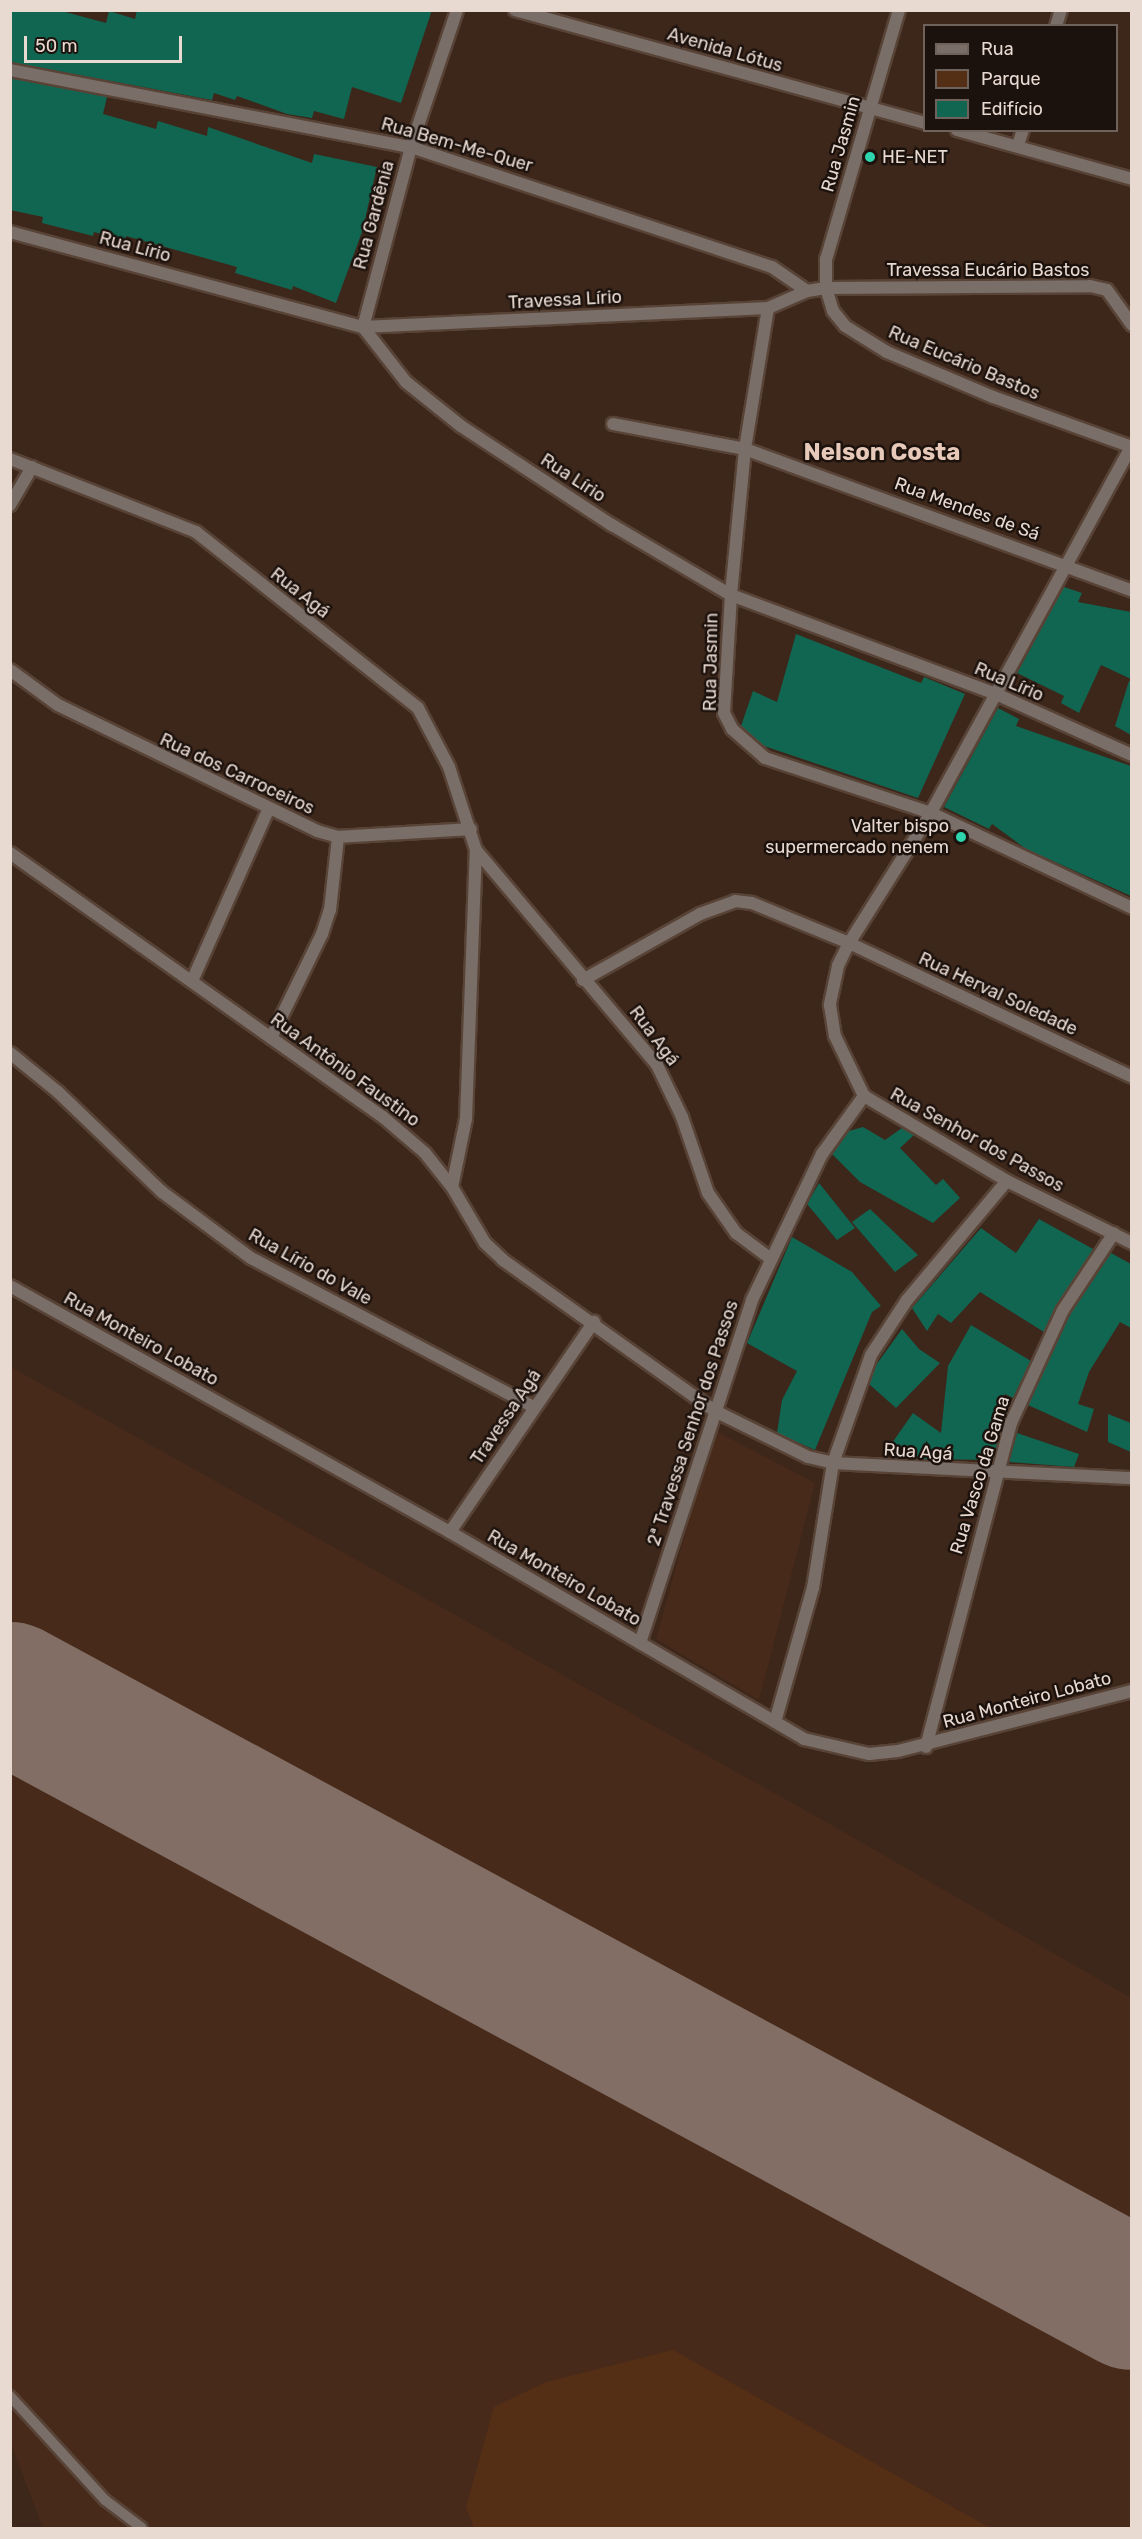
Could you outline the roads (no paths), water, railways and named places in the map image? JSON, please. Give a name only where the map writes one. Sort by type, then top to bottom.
[{"type":"street","name":"Rua Gardênia","points":[[363,327],[411,147],[457,10]]},
{"type":"street","name":"Avenida Lótus","points":[[515,10],[870,110],[923,123]]},
{"type":"street","name":"Rua Jasmin","points":[[826,288],[826,259],[899,10]]},
{"type":"street","name":"Rua Bem-Me-Quer","points":[[10,70],[411,147],[771,267],[807,291]]},
{"type":"street","points":[[965,132],[1131,178]]},
{"type":"street","points":[[1018,145],[1022,132]]},
{"type":"street","name":"Rua Lírio","points":[[10,232],[363,327],[406,382],[461,426],[612,525],[731,596],[996,694],[1131,755]]},
{"type":"street","name":"Travessa Eucário Bastos","points":[[826,288],[1090,286],[1107,291],[1131,325]]},
{"type":"street","points":[[768,308],[807,291],[826,288]]},
{"type":"street","name":"Rua Eucário Bastos","points":[[826,288],[833,311],[845,326],[887,351],[993,397],[1131,447]]},
{"type":"street","name":"Rua Jasmin","points":[[768,308],[746,449],[731,596],[724,713],[740,739],[765,758],[931,813],[1131,908]]},
{"type":"street","name":"Travessa Lírio","points":[[363,327],[768,308]]},
{"type":"street","name":"Rua Mendes de Sá","points":[[613,424],[746,449],[1066,563],[1131,591]]},
{"type":"street","name":"Rua Senhor dos Passos","points":[[1131,447],[931,813],[849,943],[831,989],[831,1022],[864,1096],[1007,1181],[1131,1243]]},
{"type":"street","name":"Rua Agá","points":[[10,459],[196,532],[402,691],[429,721],[471,829],[476,850],[466,1119],[452,1187]]},
{"type":"street","points":[[10,505],[32,467]]},
{"type":"street","name":"Rua dos Carroceiros","points":[[10,670],[58,705],[268,810],[338,837],[471,829]]},
{"type":"street","points":[[192,981],[268,810]]},
{"type":"street","points":[[271,1038],[322,934],[330,910],[338,837]]},
{"type":"street","name":"Rua Agá","points":[[476,850],[583,980],[657,1065],[682,1117],[708,1193],[720,1214],[736,1233],[771,1259]]},
{"type":"street","name":"Rua Antônio Faustino","points":[[10,853],[383,1118],[425,1153],[452,1187],[485,1243],[503,1260],[594,1322],[715,1411]]},
{"type":"street","name":"Rua Herval Soledade","points":[[583,980],[700,914],[735,901],[849,943],[1131,1077]]},
{"type":"street","name":"Rua Lírio do Vale","points":[[10,1053],[58,1092],[162,1192],[251,1258],[534,1407]]},
{"type":"street","name":"2ª Travessa Senhor dos Passos","points":[[640,1643],[752,1300],[822,1154],[864,1096]]},
{"type":"street","points":[[775,1722],[813,1588],[833,1463],[871,1355],[907,1300],[1007,1181]]},
{"type":"street","name":"Rua Vasco da Gama","points":[[926,1747],[995,1474],[1011,1423],[1046,1342],[1114,1233]]},
{"type":"street","name":"Rua Monteiro Lobato","points":[[10,1286],[450,1532],[804,1739],[869,1754],[926,1747],[1131,1690]]},
{"type":"street","name":"Travessa Agá","points":[[450,1532],[594,1322]]},
{"type":"street","name":"Rua Agá","points":[[715,1411],[808,1457],[833,1463],[995,1474],[1131,1478]]},
{"type":"lane","points":[[10,2396],[105,2500],[142,2529]]},
{"type":"place","name":"HE-NET","points":[[870,157]]},
{"type":"place","name":"Valter bispo supermercado nenem","points":[[961,837]]},
{"type":"district","name":"Nelson Costa","points":[[882,453]]}]
